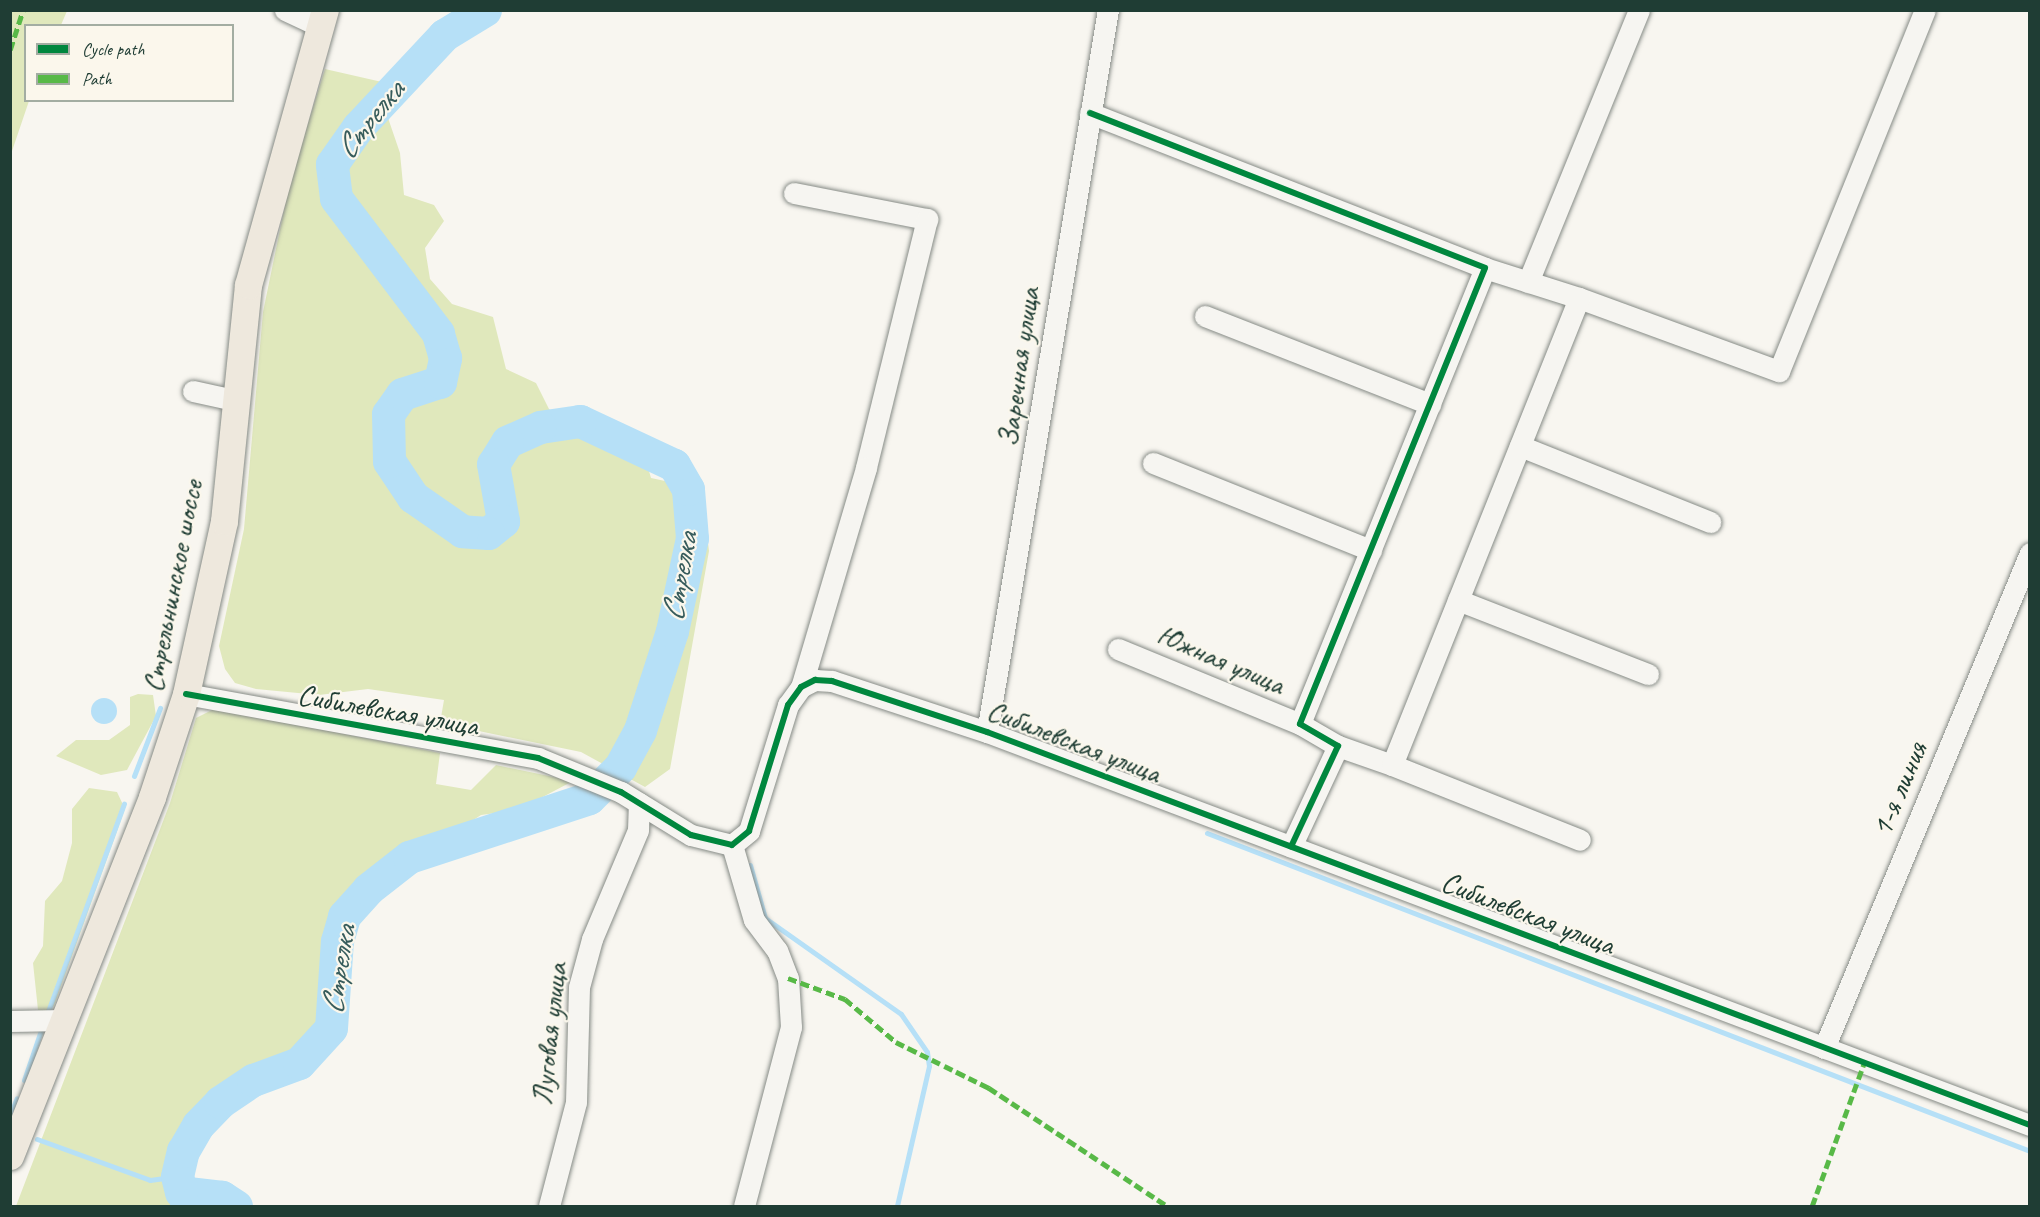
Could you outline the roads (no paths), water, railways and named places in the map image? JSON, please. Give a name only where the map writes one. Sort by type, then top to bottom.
[{"type":"main road","name":"Стрельнинское шоссе","points":[[10,1156],[152,797],[186,694],[224,521],[234,400],[262,220],[323,18]]},
{"type":"street","points":[[285,10],[323,18]]},
{"type":"street","name":"Заречная улица","points":[[987,732],[1108,10]]},
{"type":"street","points":[[1528,282],[1639,10]]},
{"type":"street","points":[[1090,112],[1485,268],[1579,298],[1779,371],[1925,10]]},
{"type":"street","points":[[744,1206],[791,1027],[788,978],[777,950],[754,920],[732,845],[749,831],[788,705],[801,687],[866,468],[927,219],[794,193]]},
{"type":"street","points":[[1300,724],[1485,268]]},
{"type":"street","points":[[1392,765],[1579,298]]},
{"type":"street","points":[[1205,316],[1430,404]]},
{"type":"street","points":[[193,391],[234,400]]},
{"type":"street","points":[[1520,446],[1710,522]]},
{"type":"street","points":[[1153,463],[1371,550]]},
{"type":"street","name":"1-я линия","points":[[1824,1048],[2030,553]]},
{"type":"street","points":[[1458,600],[1648,674]]},
{"type":"street","name":"Южная улица","points":[[1118,649],[1300,724],[1338,746],[1581,840]]},
{"type":"street","name":"Сибилевская улица","points":[[801,687],[815,680],[832,681],[987,732],[2030,1125]]},
{"type":"street","name":"Сибилевская улица","points":[[186,694],[538,758],[588,777],[630,798],[691,835],[732,845]]},
{"type":"street","points":[[1292,847],[1338,746]]},
{"type":"street","name":"Луговая улица","points":[[549,1206],[581,1066],[579,987],[592,939],[638,830],[630,798]]},
{"type":"street","points":[[10,1021],[64,1020]]},
{"type":"water","points":[[104,698],[113,702],[117,711],[113,720],[104,724],[95,720],[91,711],[95,702]]},
{"type":"waterway","name":"Стрелка","points":[[236,1206],[222,1197],[181,1192],[177,1176],[183,1151],[198,1125],[220,1102],[253,1080],[299,1063],[331,1028],[337,941],[344,916],[368,889],[409,857],[589,798],[620,767],[640,730],[672,631],[692,538],[688,489],[674,465],[580,421],[540,427],[507,442],[493,464],[503,521],[488,533],[462,531],[413,497],[389,461],[388,414],[402,394],[440,382],[445,358],[438,333],[336,198],[332,164],[358,127],[444,35],[485,10]]},
{"type":"waterway","points":[[134,776],[160,708]]},
{"type":"waterway","points":[[47,1014],[124,804]]},
{"type":"waterway","points":[[1207,833],[2030,1151]]},
{"type":"waterway","points":[[750,865],[765,918],[901,1014],[927,1052],[929,1066],[897,1206]]},
{"type":"waterway","points":[[24,1080],[42,1027]]},
{"type":"waterway","points":[[10,1115],[17,1098]]},
{"type":"waterway","points":[[37,1139],[150,1180],[177,1176]]}]
